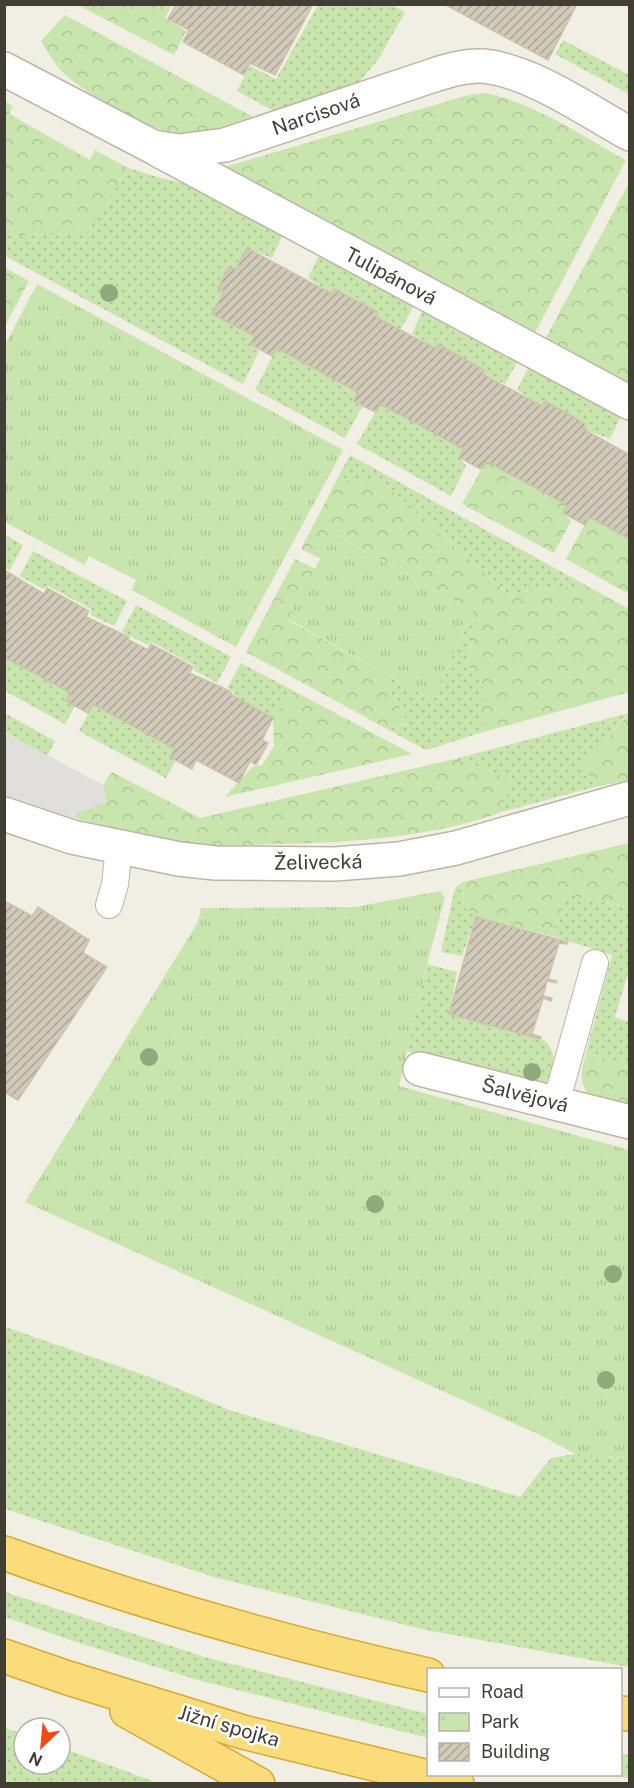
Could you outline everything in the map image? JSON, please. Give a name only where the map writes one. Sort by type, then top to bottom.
[{"type":"highway","points":[[4,1553],[231,1625],[361,1660],[427,1675]]},
{"type":"highway","name":"Jižní spojka","points":[[4,1656],[243,1732],[457,1784]]},
{"type":"highway","points":[[68,1678],[258,1784]]},
{"type":"street","name":"Narcisová","points":[[4,69],[153,147],[179,151],[225,145],[428,76],[457,68],[481,66],[505,70],[531,79],[630,134]]},
{"type":"street","name":"Tulipánová","points":[[153,147],[630,403]]},
{"type":"street","name":"Želivecká","points":[[4,814],[72,837],[119,848],[215,863],[334,864],[399,859],[456,848],[630,798]]},
{"type":"street","name":"Šalvějová","points":[[420,1069],[630,1122]]},
{"type":"lane","points":[[109,904],[115,884],[119,848]]},
{"type":"lane","points":[[556,1103],[595,963]]},
{"type":"green space","points":[[78,5],[172,5],[165,18],[186,31],[174,55]]},
{"type":"green space","points":[[318,5],[392,5],[405,12],[378,60],[356,85],[279,114],[237,91],[250,66],[276,79]]},
{"type":"green space","points":[[65,15],[259,120],[212,133],[183,135],[155,127],[117,109],[68,77],[56,65],[41,41]]},
{"type":"green space","points":[[563,40],[629,75],[629,94],[555,54]]},
{"type":"green space","points":[[484,93],[502,97],[539,112],[626,160],[532,338],[215,170],[465,96]]},
{"type":"green space","points":[[4,101],[13,106],[9,114],[90,160],[95,150],[128,168],[87,233],[5,236]]},
{"type":"green space","points":[[128,168],[214,190],[285,229],[272,258],[247,248],[236,270],[218,288],[224,292],[213,314],[255,336],[250,344],[259,351],[243,384],[5,256],[4,236],[87,232]]},
{"type":"green space","points":[[629,183],[629,392],[542,345]]},
{"type":"green space","points":[[322,250],[417,300],[401,329],[376,317],[378,312],[334,289],[332,294],[308,278]]},
{"type":"green space","points":[[5,268],[29,281],[5,326]]},
{"type":"green space","points":[[37,284],[343,450],[236,647],[132,590],[136,580],[89,556],[85,565],[5,522],[5,345]]},
{"type":"green space","points":[[425,305],[520,357],[505,384],[482,374],[484,369],[438,345],[436,349],[412,334]]},
{"type":"green space","points":[[277,348],[358,392],[354,401],[362,407],[345,438],[255,390]]},
{"type":"green space","points":[[531,362],[623,412],[610,439],[583,429],[585,424],[542,406],[517,390]]},
{"type":"green space","points":[[380,404],[464,449],[459,457],[466,466],[451,496],[357,444]]},
{"type":"green space","points":[[350,455],[587,586],[507,593],[382,482],[337,479]]},
{"type":"green space","points":[[486,461],[567,505],[563,513],[571,521],[554,553],[462,504]]},
{"type":"green space","points":[[337,479],[382,482],[507,593],[587,586],[629,609],[629,692],[483,732],[483,687],[469,666],[473,612],[335,534],[321,559],[301,549]]},
{"type":"green space","points":[[589,517],[629,539],[629,594],[566,559]]},
{"type":"green space","points":[[334,534],[473,612],[432,700],[288,619]]},
{"type":"green space","points":[[5,535],[23,545],[10,570],[5,568]]},
{"type":"green space","points":[[33,551],[127,601],[114,626],[91,615],[91,609],[48,586],[43,589],[20,576]]},
{"type":"green space","points":[[295,559],[316,569],[288,620],[378,670],[408,723],[387,729],[246,652]]},
{"type":"green space","points":[[136,605],[231,657],[217,683],[194,670],[195,666],[152,642],[148,645],[122,632]]},
{"type":"green space","points":[[473,612],[469,666],[483,687],[483,732],[426,750],[387,729],[408,724],[378,670],[432,700]]},
{"type":"green space","points":[[4,657],[71,693],[66,701],[75,706],[65,724],[5,691]]},
{"type":"green space","points":[[241,663],[294,691],[273,718],[233,695],[234,692],[227,689]]},
{"type":"green space","points":[[294,691],[412,754],[225,797],[252,767],[262,765],[274,746],[273,718]]},
{"type":"green space","points":[[93,704],[175,749],[170,757],[176,760],[166,778],[79,731]]},
{"type":"green space","points":[[4,713],[55,741],[47,756],[5,732]]},
{"type":"green space","points":[[629,713],[584,764],[595,787],[501,812],[512,779],[455,759]]},
{"type":"green space","points":[[629,714],[629,780],[595,787],[584,764]]},
{"type":"green space","points":[[455,759],[512,779],[501,812],[446,828],[387,837],[327,842],[232,845],[176,841],[75,818],[76,813],[107,802],[103,785],[112,772],[200,818]]},
{"type":"green space","points":[[629,843],[629,908],[565,894],[552,936],[476,917],[464,907],[463,882]]},
{"type":"green space","points":[[463,882],[464,907],[476,917],[462,956],[441,952],[454,892]]},
{"type":"green space","points":[[440,891],[445,897],[399,1086],[629,1150],[629,1458],[575,1454],[540,1435],[25,1202],[198,922],[201,908],[355,907]]},
{"type":"green space","points":[[565,894],[629,908],[629,970],[615,1017],[629,1022],[629,1067],[586,1053],[612,955],[552,936]]},
{"type":"green space","points":[[427,964],[457,972],[449,1014],[544,1040],[551,1050],[554,1062],[545,1084],[532,1085],[407,1051]]},
{"type":"green space","points":[[586,1053],[629,1067],[629,1107],[588,1095],[582,1079]]},
{"type":"green space","points":[[5,1327],[150,1377],[229,1410],[520,1497],[551,1458],[575,1454],[629,1458],[629,1667],[426,1630],[214,1577],[5,1509]]},
{"type":"green space","points":[[5,1592],[208,1658],[427,1714],[427,1738],[198,1680],[5,1617]]},
{"type":"green space","points":[[4,1728],[12,1730],[12,1776],[72,1776],[72,1751],[158,1783],[5,1783]]},
{"type":"green space","points":[[622,1754],[629,1755],[629,1778],[615,1776],[622,1776]]},
{"type":"shaded area","points":[[4,732],[103,785],[107,802],[76,813],[72,837],[5,814]]},
{"type":"building","points":[[176,4],[313,4],[275,75],[250,63],[244,75],[183,42],[189,30],[168,19]]},
{"type":"building","points":[[444,4],[577,4],[548,60]]},
{"type":"building","points":[[247,248],[332,294],[334,289],[378,312],[376,317],[436,349],[438,344],[484,370],[482,374],[542,406],[545,401],[585,424],[583,429],[630,455],[630,539],[589,517],[585,525],[563,513],[567,505],[486,461],[481,469],[473,465],[459,457],[464,449],[380,404],[376,412],[354,401],[358,392],[277,348],[272,356],[250,344],[255,336],[212,314],[224,292],[218,288],[229,267],[236,270]]},
{"type":"building","points":[[4,570],[44,594],[47,588],[89,611],[86,617],[129,637],[127,639],[148,650],[151,644],[193,667],[189,673],[221,687],[273,718],[262,740],[268,743],[256,765],[250,761],[239,783],[196,760],[192,769],[170,757],[175,749],[93,704],[88,713],[66,701],[71,693],[4,657]]},
{"type":"building","points":[[4,901],[32,916],[38,907],[89,940],[83,953],[107,967],[18,1100],[4,1092]]},
{"type":"building","points":[[476,917],[568,942],[567,944],[559,943],[548,979],[557,981],[556,983],[547,981],[543,996],[552,998],[551,1001],[543,998],[532,1034],[541,1037],[540,1039],[449,1014]]}]
